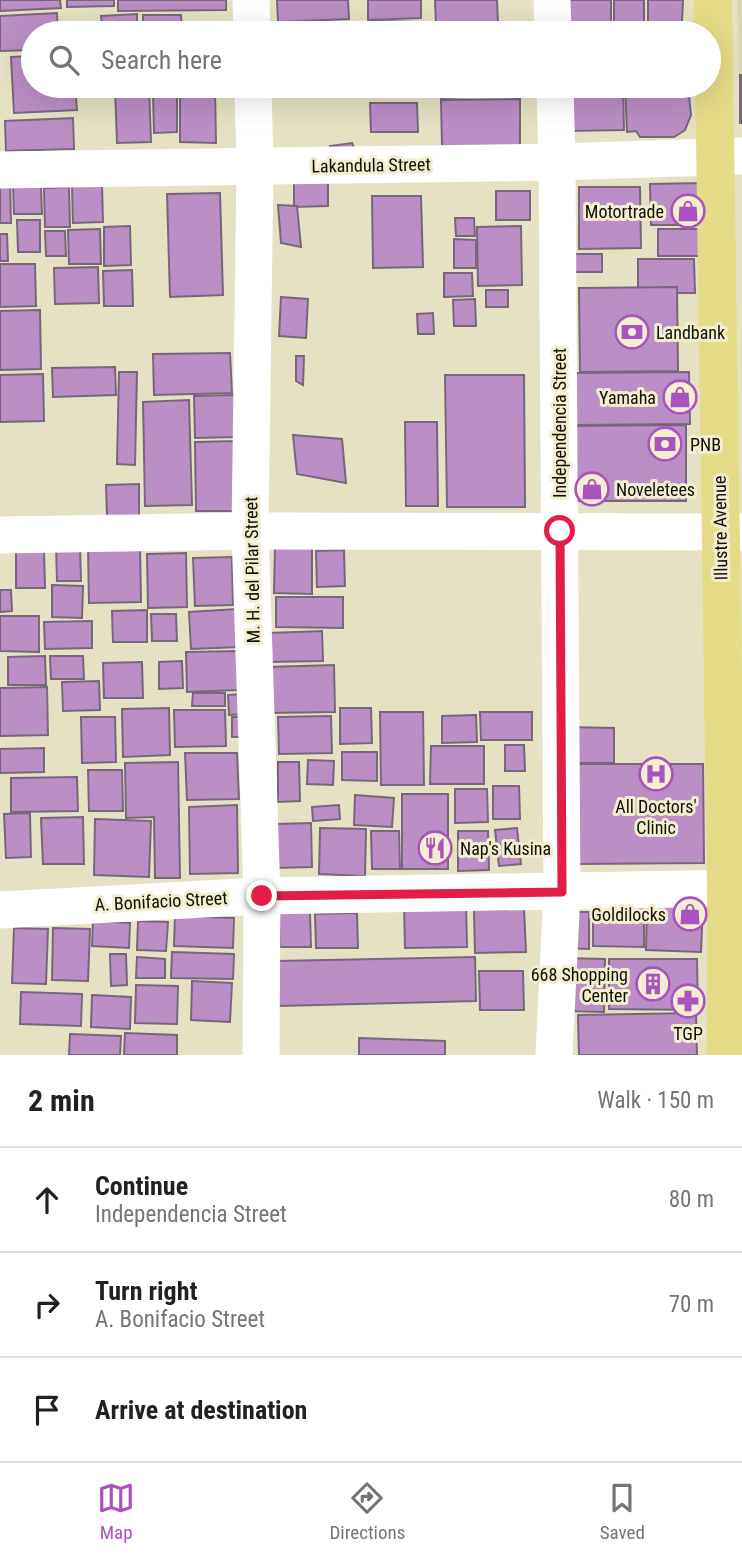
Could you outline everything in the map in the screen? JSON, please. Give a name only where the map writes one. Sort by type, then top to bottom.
[{"type":"main road","name":"Illustre Avenue","points":[[713,0],[715,21]]},
{"type":"main road","name":"Illustre Avenue","points":[[721,83],[728,156],[734,888],[726,1055]]},
{"type":"street","points":[[251,0],[252,21]]},
{"type":"street","points":[[552,0],[553,21]]},
{"type":"street","name":"M. H. del Pilar Street","points":[[253,98],[255,166],[250,531],[262,896],[261,1055]]},
{"type":"street","name":"Independencia Street","points":[[554,1055],[562,892],[555,98]]},
{"type":"street","name":"Lakandula Street","points":[[0,170],[557,162],[728,156]]},
{"type":"street","points":[[0,535],[250,531],[731,532]]},
{"type":"street","name":"A. Bonifacio Street","points":[[0,910],[262,896],[734,888]]},
{"type":"shaded area","points":[[738,0],[742,0],[742,124],[739,124]]},
{"type":"building","points":[[0,0],[60,0],[61,8],[0,11]]},
{"type":"building","points":[[67,0],[114,0],[114,6],[67,7]]},
{"type":"building","points":[[118,0],[226,0],[226,10],[118,11]]},
{"type":"building","points":[[277,0],[348,0],[349,19],[278,21]]},
{"type":"building","points":[[368,0],[421,0],[421,18],[368,20]]},
{"type":"building","points":[[435,0],[497,0],[498,21],[436,21]]},
{"type":"building","points":[[566,0],[611,0],[611,21],[567,21]]},
{"type":"building","points":[[614,0],[644,0],[644,21],[614,21]]},
{"type":"building","points":[[648,0],[683,0],[682,21],[648,21]]},
{"type":"building","points":[[57,13],[57,21],[21,21],[21,50],[0,51],[0,16]]},
{"type":"building","points":[[137,14],[137,21],[102,21],[101,16]]},
{"type":"building","points":[[143,15],[181,15],[181,21],[143,21]]},
{"type":"building","points":[[11,57],[21,57],[21,98],[76,98],[77,110],[14,113]]},
{"type":"building","points":[[742,75],[742,123],[740,123]]},
{"type":"building","points":[[115,98],[149,98],[151,142],[117,143]]},
{"type":"building","points":[[153,98],[177,98],[177,132],[154,133]]},
{"type":"building","points":[[180,98],[215,98],[216,143],[180,142]]},
{"type":"building","points":[[567,98],[623,98],[624,130],[568,131]]},
{"type":"building","points":[[626,98],[689,98],[691,115],[685,130],[674,137],[640,137],[636,131],[627,132]]},
{"type":"building","points":[[520,99],[520,146],[442,146],[441,100]]},
{"type":"building","points":[[370,103],[417,103],[418,132],[371,132]]},
{"type":"building","points":[[73,118],[74,149],[6,151],[5,121]]},
{"type":"building","points":[[352,143],[356,152],[331,153],[330,146]]},
{"type":"building","points":[[294,179],[328,179],[328,206],[294,207]]},
{"type":"building","points":[[10,182],[11,223],[0,223],[0,183]]},
{"type":"building","points":[[699,183],[699,225],[651,225],[650,184]]},
{"type":"building","points":[[102,185],[103,222],[73,223],[72,186]]},
{"type":"building","points":[[13,186],[41,186],[42,214],[14,214]]},
{"type":"building","points":[[69,187],[70,227],[45,227],[44,188]]},
{"type":"building","points":[[579,187],[640,187],[641,248],[579,249]]},
{"type":"building","points":[[496,191],[530,191],[530,220],[496,220]]},
{"type":"building","points":[[220,193],[223,295],[170,297],[167,194]]},
{"type":"building","points":[[372,196],[421,196],[423,267],[373,268]]},
{"type":"building","points":[[278,205],[297,206],[301,247],[281,243]]},
{"type":"building","points":[[455,218],[474,218],[475,236],[456,236]]},
{"type":"building","points":[[17,220],[40,220],[40,252],[18,252]]},
{"type":"building","points":[[130,226],[131,265],[104,266],[104,227]]},
{"type":"building","points":[[521,226],[522,285],[478,286],[477,227]]},
{"type":"building","points":[[100,229],[101,264],[69,264],[68,230]]},
{"type":"building","points":[[658,229],[699,229],[699,256],[658,256]]},
{"type":"building","points":[[45,231],[65,231],[66,256],[46,256]]},
{"type":"building","points":[[0,234],[7,234],[8,261],[0,261]]},
{"type":"building","points":[[454,239],[476,240],[476,268],[454,268]]},
{"type":"building","points":[[573,254],[602,254],[602,272],[574,272]]},
{"type":"building","points":[[638,259],[694,259],[695,293],[638,293]]},
{"type":"building","points":[[0,264],[35,264],[36,306],[0,307]]},
{"type":"building","points":[[98,267],[99,303],[55,304],[54,268]]},
{"type":"building","points":[[132,270],[133,306],[104,306],[103,271]]},
{"type":"building","points":[[444,273],[472,273],[473,296],[444,297]]},
{"type":"building","points":[[677,287],[678,371],[580,372],[579,288]]},
{"type":"building","points":[[486,290],[508,290],[508,307],[486,307]]},
{"type":"building","points":[[281,297],[308,299],[306,338],[279,336]]},
{"type":"building","points":[[475,299],[476,326],[454,326],[453,300]]},
{"type":"building","points":[[40,310],[41,369],[0,370],[0,311]]},
{"type":"building","points":[[433,313],[434,334],[418,334],[417,314]]},
{"type":"building","points":[[230,353],[232,393],[154,395],[153,354]]},
{"type":"building","points":[[296,356],[304,356],[303,385],[296,381]]},
{"type":"building","points":[[115,367],[116,395],[53,397],[52,368]]},
{"type":"building","points":[[119,372],[137,372],[135,465],[117,464]]},
{"type":"building","points":[[689,372],[690,424],[576,425],[576,373]]},
{"type":"building","points":[[43,374],[44,421],[0,422],[0,375]]},
{"type":"building","points":[[445,375],[524,375],[525,507],[447,507]]},
{"type":"building","points":[[235,395],[236,437],[195,438],[194,396]]},
{"type":"building","points":[[189,400],[192,505],[145,506],[143,402]]},
{"type":"building","points":[[405,422],[437,422],[438,506],[406,506]]},
{"type":"building","points":[[686,425],[686,501],[577,501],[576,426]]},
{"type":"building","points":[[293,435],[342,439],[346,483],[297,474]]},
{"type":"building","points":[[236,441],[238,511],[196,511],[195,442]]},
{"type":"building","points":[[139,484],[139,515],[107,516],[106,485]]},
{"type":"building","points":[[80,544],[81,581],[57,581],[56,545]]},
{"type":"building","points":[[275,546],[312,546],[312,594],[274,593]]},
{"type":"building","points":[[88,547],[140,547],[141,602],[89,603]]},
{"type":"building","points":[[344,550],[345,586],[317,587],[316,551]]},
{"type":"building","points":[[16,551],[44,551],[45,588],[16,588]]},
{"type":"building","points":[[186,553],[187,607],[148,608],[147,554]]},
{"type":"building","points":[[232,557],[233,605],[195,606],[193,558]]},
{"type":"building","points":[[52,585],[83,586],[82,618],[52,617]]},
{"type":"building","points":[[0,590],[11,590],[12,611],[0,612]]},
{"type":"building","points":[[276,597],[343,597],[343,628],[276,627]]},
{"type":"building","points":[[237,609],[240,647],[191,649],[189,612]]},
{"type":"building","points":[[147,610],[147,642],[113,642],[112,611]]},
{"type":"building","points":[[151,614],[176,614],[177,641],[152,641]]},
{"type":"building","points":[[0,616],[39,616],[39,652],[0,651]]},
{"type":"building","points":[[92,621],[92,648],[45,649],[44,622]]},
{"type":"building","points":[[322,631],[323,661],[269,662],[269,633]]},
{"type":"building","points":[[238,651],[239,690],[187,692],[186,652]]},
{"type":"building","points":[[45,656],[46,685],[8,685],[8,657]]},
{"type":"building","points":[[50,656],[83,656],[84,679],[51,679]]},
{"type":"building","points":[[182,661],[183,688],[159,689],[159,662]]},
{"type":"building","points":[[142,662],[143,698],[104,698],[103,663]]},
{"type":"building","points":[[334,665],[335,712],[268,713],[266,667]]},
{"type":"building","points":[[99,681],[100,710],[63,711],[62,682]]},
{"type":"building","points":[[47,687],[48,735],[0,736],[0,688]]},
{"type":"building","points":[[193,693],[225,693],[225,706],[192,706]]},
{"type":"building","points":[[244,694],[246,714],[229,715],[228,695]]},
{"type":"building","points":[[169,708],[170,755],[123,757],[122,709]]},
{"type":"building","points":[[340,708],[371,708],[372,743],[340,744]]},
{"type":"building","points":[[174,710],[225,710],[226,746],[175,747]]},
{"type":"building","points":[[380,712],[423,712],[424,785],[381,785]]},
{"type":"building","points":[[480,712],[532,712],[532,740],[481,740]]},
{"type":"building","points":[[476,715],[477,742],[442,743],[442,716]]},
{"type":"building","points":[[331,716],[332,753],[279,754],[278,717]]},
{"type":"building","points":[[81,717],[115,717],[116,762],[82,763]]},
{"type":"building","points":[[232,717],[247,717],[247,737],[232,737]]},
{"type":"building","points":[[569,727],[614,728],[614,763],[569,763]]},
{"type":"building","points":[[505,745],[524,745],[525,771],[505,771]]},
{"type":"building","points":[[431,746],[484,746],[484,784],[430,784]]},
{"type":"building","points":[[44,748],[44,772],[0,773],[0,749]]},
{"type":"building","points":[[342,752],[377,752],[377,781],[342,780]]},
{"type":"building","points":[[185,753],[237,753],[239,799],[187,800]]},
{"type":"building","points":[[308,760],[334,761],[333,785],[307,784]]},
{"type":"building","points":[[178,762],[180,878],[155,878],[154,817],[126,818],[125,763]]},
{"type":"building","points":[[278,762],[299,762],[300,801],[278,802]]},
{"type":"building","points":[[573,764],[703,764],[704,863],[574,864]]},
{"type":"building","points":[[88,770],[122,770],[123,811],[89,811]]},
{"type":"building","points":[[77,777],[78,811],[11,812],[11,778]]},
{"type":"building","points":[[493,786],[519,786],[520,819],[493,819]]},
{"type":"building","points":[[455,789],[487,789],[488,822],[455,823]]},
{"type":"building","points":[[402,794],[448,794],[448,869],[402,869]]},
{"type":"building","points":[[355,795],[394,798],[392,827],[354,825]]},
{"type":"building","points":[[237,805],[238,873],[190,874],[189,807]]},
{"type":"building","points":[[339,805],[340,819],[313,821],[312,807]]},
{"type":"building","points":[[30,813],[31,857],[6,858],[4,814]]},
{"type":"building","points":[[83,817],[84,864],[43,864],[41,818]]},
{"type":"building","points":[[95,819],[151,821],[149,877],[94,875]]},
{"type":"building","points":[[311,823],[312,867],[275,868],[274,824]]},
{"type":"building","points":[[320,828],[366,829],[365,876],[319,874]]},
{"type":"building","points":[[517,828],[521,864],[499,866],[495,830]]},
{"type":"building","points":[[371,831],[399,831],[400,869],[372,869]]},
{"type":"building","points":[[458,831],[488,831],[489,870],[458,871]]},
{"type":"building","points":[[593,896],[644,897],[644,947],[593,946]]},
{"type":"building","points":[[647,901],[703,903],[701,952],[646,950]]},
{"type":"building","points":[[466,904],[467,947],[405,948],[404,905]]},
{"type":"building","points":[[524,909],[526,952],[475,953],[474,910]]},
{"type":"building","points":[[279,912],[310,912],[311,947],[280,947]]},
{"type":"building","points":[[563,912],[589,912],[589,949],[562,948]]},
{"type":"building","points":[[357,913],[358,948],[316,948],[315,914]]},
{"type":"building","points":[[175,916],[234,918],[233,948],[174,946]]},
{"type":"building","points":[[93,921],[130,923],[129,948],[92,946]]},
{"type":"building","points":[[138,921],[168,922],[166,951],[137,950]]},
{"type":"building","points":[[14,928],[48,929],[46,984],[12,983]]},
{"type":"building","points":[[53,928],[90,929],[88,981],[52,980]]},
{"type":"building","points":[[172,952],[234,954],[233,979],[171,978]]},
{"type":"building","points":[[110,954],[126,954],[127,985],[111,986]]},
{"type":"building","points":[[137,957],[165,959],[165,978],[136,978]]},
{"type":"building","points":[[475,957],[476,1001],[279,1006],[278,961]]},
{"type":"building","points":[[564,958],[605,959],[604,1012],[564,1011]]},
{"type":"building","name":"668 Shopping Center","points":[[609,959],[697,959],[698,1010],[609,1009]]},
{"type":"building","points":[[479,971],[523,971],[524,1010],[480,1010]]},
{"type":"building","points":[[192,981],[232,983],[230,1022],[191,1020]]},
{"type":"building","points":[[136,985],[178,986],[177,1024],[135,1023]]},
{"type":"building","points":[[21,992],[82,994],[81,1026],[20,1024]]},
{"type":"building","points":[[92,995],[131,997],[130,1029],[91,1027]]},
{"type":"building","points":[[696,1013],[697,1055],[579,1055],[578,1015]]},
{"type":"building","points":[[125,1033],[177,1035],[177,1055],[124,1055]]},
{"type":"building","points":[[70,1034],[121,1036],[120,1055],[69,1055]]},
{"type":"building","points":[[359,1038],[445,1041],[445,1055],[359,1055]]},
{"type":"place","name":"Motortrade","points":[[688,211]]},
{"type":"place","name":"Landbank","points":[[632,332]]},
{"type":"place","name":"Yamaha","points":[[680,397]]},
{"type":"place","name":"PNB","points":[[665,444]]},
{"type":"place","name":"Noveletees","points":[[592,489]]},
{"type":"place","name":"All Doctors' Clinic","points":[[656,774]]},
{"type":"place","name":"Nap's Kusina","points":[[435,848]]},
{"type":"place","name":"Goldilocks","points":[[690,914]]},
{"type":"place","name":"668 Shopping Center","points":[[653,984]]},
{"type":"place","name":"TGP","points":[[688,1001]]},
{"type":"route","points":[[262,896],[562,892],[560,531]]}]
